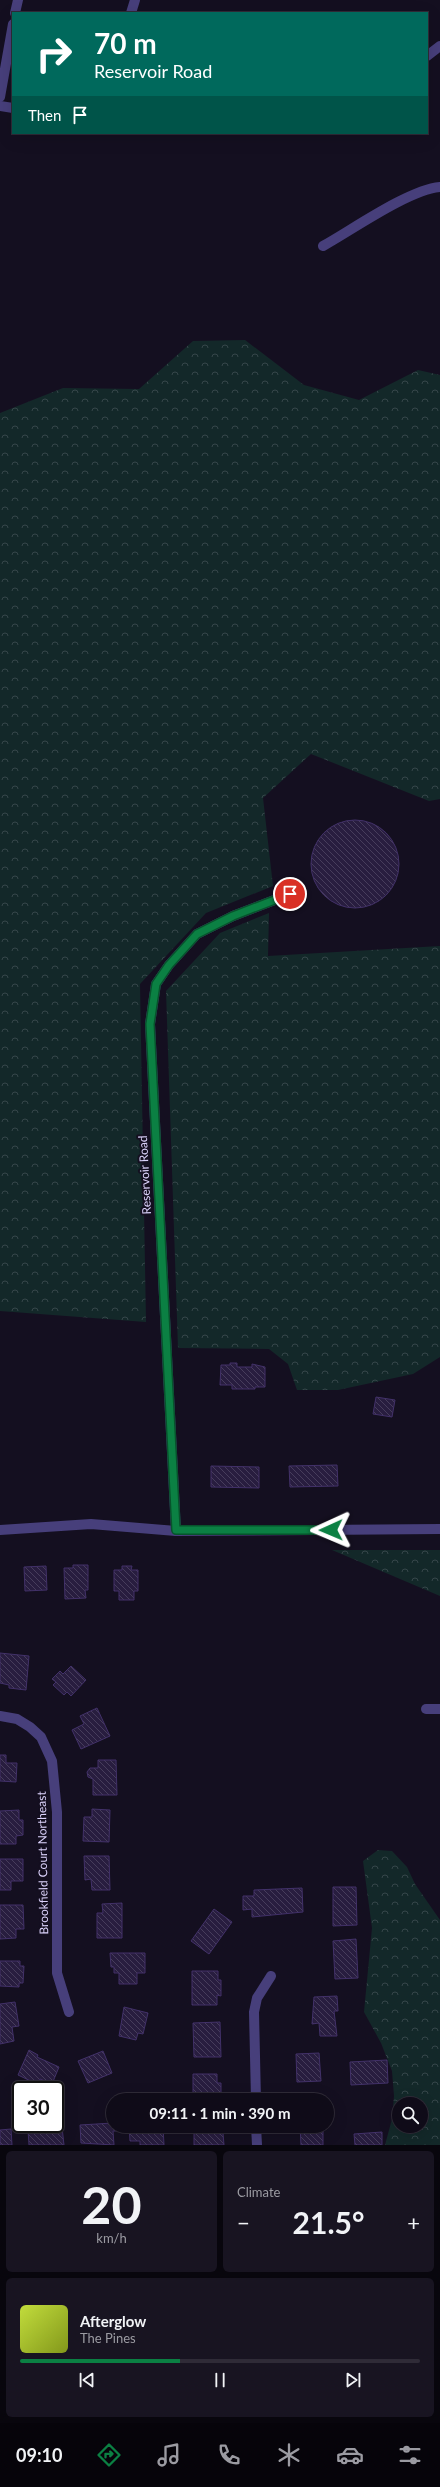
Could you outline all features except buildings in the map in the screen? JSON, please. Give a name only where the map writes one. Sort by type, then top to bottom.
[{"type":"street","points":[[15,12],[18,0]]},
{"type":"street","points":[[131,12],[135,0]]},
{"type":"street","points":[[0,97],[12,30]]},
{"type":"street","points":[[428,55],[440,46]]},
{"type":"street","points":[[0,106],[12,108]]},
{"type":"street","points":[[323,246],[403,201],[433,188],[440,187]]},
{"type":"street","name":"Reservoir Road","points":[[176,1530],[150,1024],[152,1004],[156,984],[183,947],[197,934],[233,916],[290,894]]},
{"type":"street","points":[[0,1530],[26,1526],[90,1524],[176,1530],[440,1529]]},
{"type":"street","points":[[426,1709],[440,1709]]},
{"type":"street","name":"Brookfield Court Northeast","points":[[0,1716],[17,1719],[30,1727],[41,1737],[52,1761],[57,1812],[57,1973],[69,2012]]},
{"type":"street","points":[[256,2093],[254,2012],[257,1998],[271,1976]]},
{"type":"street","points":[[256,2133],[257,2145]]},
{"type":"green space","points":[[245,340],[304,385],[359,400],[418,370],[440,375],[440,799],[429,801],[311,754],[263,798],[273,886],[206,913],[140,984],[146,1322],[0,1311],[0,413],[63,388],[139,389],[193,341]]},
{"type":"green space","points":[[269,913],[268,956],[440,946],[440,1357],[413,1374],[338,1390],[297,1390],[288,1364],[269,1349],[178,1348],[166,991],[220,933]]},
{"type":"green space","points":[[332,1550],[440,1550],[440,1596]]},
{"type":"green space","points":[[378,1850],[392,1851],[407,1867],[415,1884],[440,1920],[440,2145],[385,2145],[392,2119],[392,2133],[428,2133],[428,2097],[394,2097],[392,2071],[381,2043],[364,2012],[372,1928],[363,1861]]},
{"type":"route","points":[[290,894],[233,916],[197,934],[183,947],[156,984],[152,1004],[150,1024],[176,1530],[331,1530]]}]
